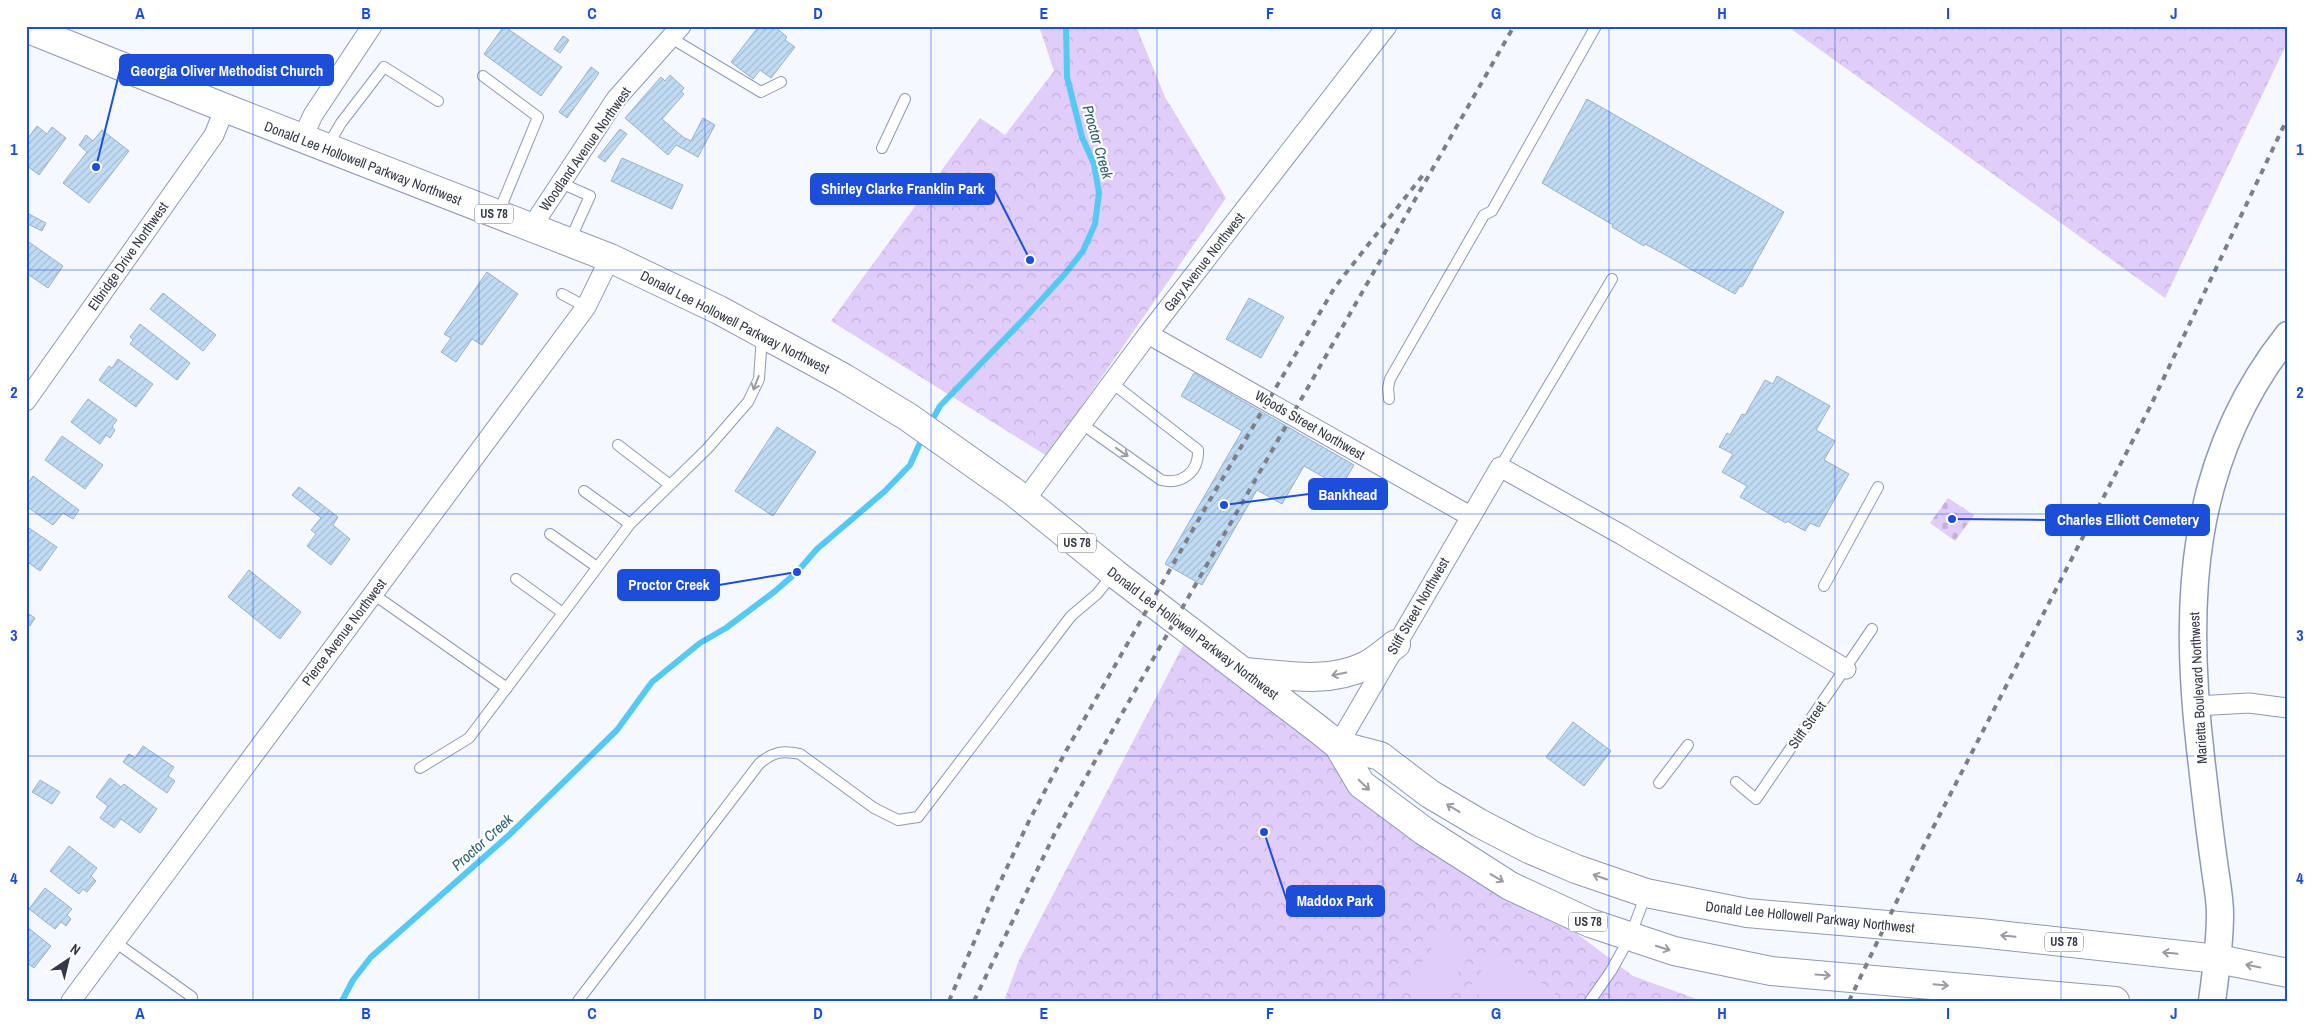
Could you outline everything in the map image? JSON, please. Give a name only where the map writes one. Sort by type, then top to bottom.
[{"type":"main road","name":"Donald Lee Hollowell Parkway Northwest","points":[[26,28],[302,139],[610,258],[719,310],[844,378],[908,417],[1025,500],[1114,573],[1338,745],[1361,784],[1466,859],[1510,886],[1590,924],[1674,951],[1771,971],[2115,1001]]},
{"type":"main road","name":"Marietta Boulevard Northwest","points":[[2212,1001],[2218,959],[2220,912],[2196,706],[2192,638],[2196,556],[2213,479],[2238,416],[2256,382],[2288,335]]},
{"type":"main road","points":[[1244,672],[1310,677],[1340,675],[1366,666],[1396,644]]},
{"type":"main road","name":"Donald Lee Hollowell Parkway Northwest","points":[[1338,745],[1380,756],[1430,794],[1479,824],[1529,849],[1576,870],[1646,893],[1697,905],[1766,915],[1980,933],[2218,959],[2288,973]]},
{"type":"street","points":[[302,139],[313,115],[372,26]]},
{"type":"street","name":"Gary Avenue Northwest","points":[[1025,500],[1148,334],[1387,26]]},
{"type":"street","name":"Woodland Avenue Northwest","points":[[531,228],[616,99],[676,32]]},
{"type":"street","name":"Elbridge Drive Northwest","points":[[26,401],[214,135],[225,108]]},
{"type":"street","name":"Pierce Avenue Northwest","points":[[71,1001],[586,307],[610,258]]},
{"type":"street","name":"Woods Street Northwest","points":[[1148,334],[1470,516]]},
{"type":"street","points":[[1500,467],[1622,535],[1846,669]]},
{"type":"street","name":"Stiff Street Northwest","points":[[1338,745],[1500,467]]},
{"type":"street","points":[[2196,706],[2249,703],[2288,708]]},
{"type":"lane","points":[[1389,399],[1388,388],[1390,380],[1484,216],[1492,212],[1596,26]]},
{"type":"lane","points":[[676,32],[761,92],[781,82]]},
{"type":"lane","points":[[327,148],[341,123],[384,67],[438,101]]},
{"type":"lane","points":[[483,76],[538,116],[498,215]]},
{"type":"lane","points":[[882,148],[904,99]]},
{"type":"lane","points":[[561,183],[590,196],[569,242]]},
{"type":"lane","points":[[1500,467],[1612,279]]},
{"type":"lane","points":[[562,294],[586,307]]},
{"type":"lane","points":[[420,768],[469,738],[630,524],[707,449],[748,402],[759,379],[762,335]]},
{"type":"lane","points":[[1082,424],[1161,480],[1171,482],[1182,480],[1189,473],[1198,460],[1198,450],[1112,383]]},
{"type":"lane","points":[[618,445],[670,485]]},
{"type":"lane","points":[[1824,586],[1878,487]]},
{"type":"lane","points":[[584,491],[630,524]]},
{"type":"lane","points":[[550,534],[597,567]]},
{"type":"lane","points":[[578,1001],[759,764],[769,755],[788,752],[800,754],[874,808],[898,820],[918,818],[1071,616],[1097,594],[1114,573]]},
{"type":"lane","points":[[516,579],[563,613]]},
{"type":"lane","points":[[373,594],[507,688]]},
{"type":"lane","name":"Stiff Street","points":[[1736,782],[1756,799],[1872,629]]},
{"type":"lane","points":[[1660,782],[1688,745]]},
{"type":"lane","points":[[1590,1001],[1611,971],[1630,937],[1646,893]]},
{"type":"lane","points":[[115,942],[192,997]]},
{"type":"green space","points":[[1039,26],[1136,26],[1165,97],[1226,198],[1047,456],[831,321],[980,118],[1005,135],[1054,71]]},
{"type":"green space","points":[[1787,26],[2288,26],[2288,41],[2165,298]]},
{"type":"green space","points":[[1948,498],[1974,515],[1955,541],[1930,523]]},
{"type":"green space","points":[[1187,638],[1633,976],[1702,1001],[1004,1001],[1019,960]]},
{"type":"green space","points":[[1445,930],[1474,950],[1438,1001],[1420,1001],[1403,989]]},
{"type":"green space","points":[[1497,950],[1556,993],[1550,1001],[1488,1001],[1469,988]]},
{"type":"building","points":[[504,26],[562,67],[541,96],[484,54]]},
{"type":"building","points":[[759,26],[774,26],[787,37],[785,40],[795,47],[771,78],[760,70],[753,79],[731,62]]},
{"type":"building","points":[[563,36],[569,40],[560,53],[554,49]]},
{"type":"building","points":[[591,67],[599,73],[567,118],[559,112]]},
{"type":"building","points":[[670,75],[684,88],[681,92],[684,94],[662,119],[683,137],[691,141],[703,118],[715,125],[698,157],[676,145],[668,155],[625,118],[661,77],[665,81]]},
{"type":"building","points":[[1587,99],[1784,212],[1742,287],[1740,286],[1735,294],[1645,244],[1644,246],[1612,227],[1613,225],[1542,183]]},
{"type":"building","points":[[37,126],[47,134],[52,127],[66,138],[39,175],[26,165],[26,141]]},
{"type":"building","points":[[620,129],[627,134],[605,162],[598,157]]},
{"type":"building","points":[[102,130],[129,151],[89,203],[63,183],[87,152],[79,145],[86,135],[93,141]]},
{"type":"building","points":[[622,158],[683,185],[672,209],[611,181]]},
{"type":"building","points":[[29,214],[46,223],[42,231],[26,223]]},
{"type":"building","points":[[26,240],[63,266],[48,288],[26,273]]},
{"type":"building","points":[[487,272],[518,294],[482,345],[472,339],[456,362],[441,352],[451,338],[444,334]]},
{"type":"building","points":[[163,293],[216,335],[203,351],[150,309]]},
{"type":"building","points":[[1249,298],[1284,317],[1261,358],[1226,339]]},
{"type":"building","points":[[140,324],[190,363],[177,380],[130,344],[133,340],[130,337]]},
{"type":"building","points":[[118,359],[153,384],[136,407],[99,380],[109,366],[112,368]]},
{"type":"building","points":[[1194,373],[1354,465],[1341,487],[1304,466],[1282,504],[1257,490],[1202,585],[1165,564],[1242,431],[1181,396]]},
{"type":"building","points":[[1777,376],[1830,406],[1816,430],[1835,441],[1824,460],[1849,474],[1819,527],[1810,523],[1805,531],[1787,521],[1786,523],[1740,497],[1747,486],[1722,472],[1733,454],[1719,447],[1727,433],[1730,435],[1742,414],[1745,415],[1765,380],[1773,384]]},
{"type":"building","points":[[88,399],[117,420],[112,427],[115,430],[110,438],[106,435],[100,444],[71,422]]},
{"type":"building","points":[[777,427],[816,452],[773,516],[735,491]]},
{"type":"building","points":[[62,436],[103,465],[85,489],[45,460]]},
{"type":"building","points":[[33,476],[79,510],[73,519],[63,513],[53,525],[26,506],[26,486]]},
{"type":"building","points":[[299,487],[338,517],[333,525],[350,539],[331,565],[307,546],[316,534],[311,530],[321,518],[292,495]]},
{"type":"building","points":[[26,526],[57,547],[40,571],[29,563],[26,566]]},
{"type":"building","points":[[249,570],[301,612],[280,639],[228,597]]},
{"type":"building","points":[[26,612],[35,618],[30,626],[26,623]]},
{"type":"building","points":[[1573,722],[1611,751],[1584,786],[1546,757]]},
{"type":"building","points":[[143,746],[174,767],[168,776],[175,781],[167,793],[123,762],[129,754],[135,758]]},
{"type":"building","points":[[110,778],[121,787],[124,784],[157,809],[140,833],[121,819],[114,828],[100,818],[108,806],[96,797]]},
{"type":"building","points":[[40,780],[60,792],[52,804],[32,792]]},
{"type":"building","points":[[69,846],[97,868],[91,876],[96,881],[87,892],[83,889],[79,894],[50,871]]},
{"type":"building","points":[[45,888],[72,909],[67,915],[71,919],[66,926],[61,922],[55,929],[29,909]]},
{"type":"building","points":[[26,926],[51,946],[34,968],[26,962]]},
{"type":"waterway","name":"Proctor Creek","points":[[930,424],[940,406],[1064,275],[1083,251],[1095,224],[1099,193],[1094,164],[1082,137],[1067,77],[1066,26]]},
{"type":"waterway","name":"Proctor Creek","points":[[342,1001],[353,980],[371,957],[508,836],[617,730],[652,682],[700,643],[726,628],[774,592],[797,572],[817,549],[885,491],[910,465],[924,434]]},
{"type":"railway","points":[[974,1001],[1055,833],[1514,26]]},
{"type":"railway","points":[[1849,1001],[1918,857],[2150,407],[2288,117]]},
{"type":"railway","points":[[949,1001],[994,895],[1029,821],[1066,751],[1207,505],[1335,287],[1423,175]]},
{"type":"place","name":"Georgia Oliver Methodist Church","points":[[96,167]]},
{"type":"place","name":"Shirley Clarke Franklin Park","points":[[1030,260]]},
{"type":"place","name":"Bankhead","points":[[1224,505]]},
{"type":"place","name":"Charles Elliott Cemetery","points":[[1952,519]]},
{"type":"place","name":"Proctor Creek","points":[[797,572]]},
{"type":"place","name":"Maddox Park","points":[[1264,832]]}]
